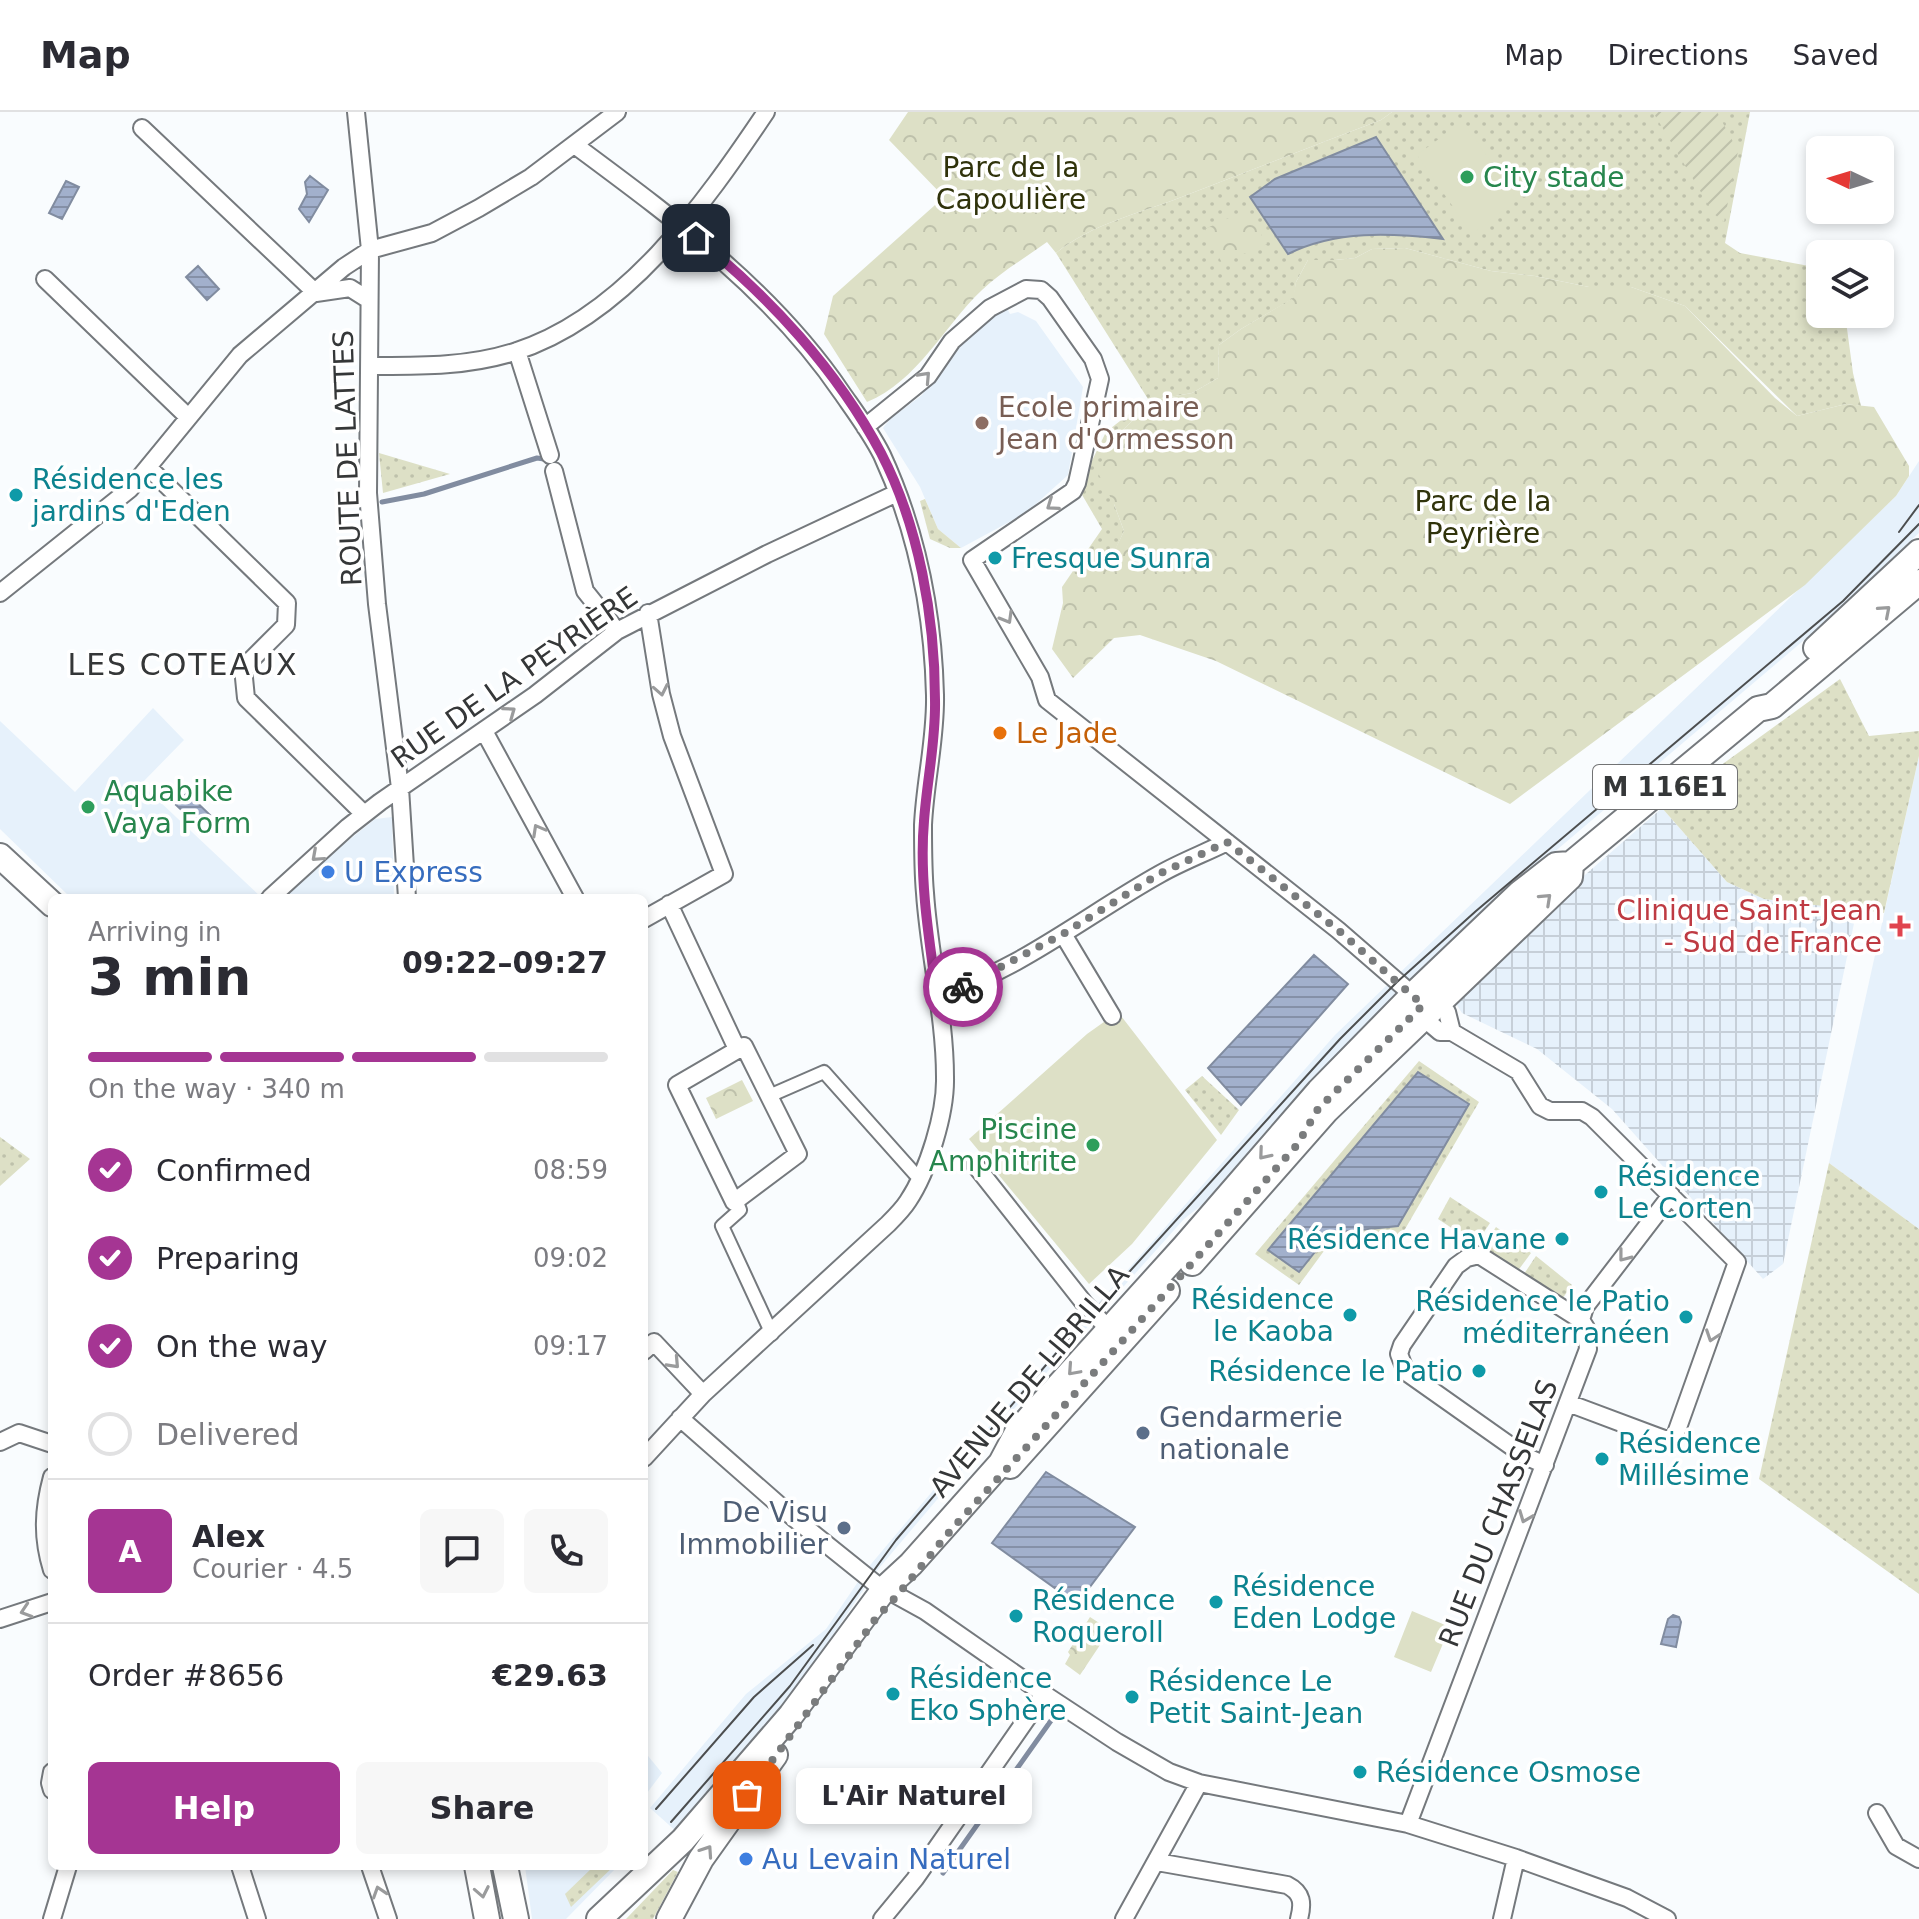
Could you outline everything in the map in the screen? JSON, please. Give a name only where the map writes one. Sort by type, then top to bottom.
[{"type":"main road","name":"AVENUE DE LIBRILLA","points":[[1758,709],[1763,693],[1840,628],[1919,552]]},
{"type":"main road","name":"AVENUE DE LIBRILLA","points":[[599,1919],[683,1840],[791,1715],[887,1589],[1001,1463],[1018,1431],[1111,1331],[1297,1145],[1418,1000],[1520,893],[1556,865],[1571,864],[1758,709],[1772,706],[1919,582]]},
{"type":"main road","points":[[0,856],[48,900]]},
{"type":"main road","name":"AVENUE DE LIBRILLA","points":[[1418,1000],[1570,877],[1571,864]]},
{"type":"main road","name":"AVENUE DE LIBRILLA","points":[[669,1919],[701,1859],[877,1617],[887,1589],[930,1553],[1111,1331],[1319,1091],[1505,921],[1520,893]]},
{"type":"main road","points":[[478,1870],[487,1919]]},
{"type":"main road","points":[[506,1870],[516,1919]]},
{"type":"street","name":"ROUTE DE LATTES","points":[[356,112],[370,250],[368,493],[377,604],[400,788],[407,894]]},
{"type":"street","points":[[0,593],[130,489],[240,355],[344,267],[370,250],[432,233],[531,177],[576,146],[617,112]]},
{"type":"street","points":[[369,366],[439,366],[482,360],[517,351],[570,327],[629,284],[681,227],[766,112]]},
{"type":"street","points":[[142,128],[316,293]]},
{"type":"street","points":[[576,146],[681,227],[765,299],[819,360],[882,455],[917,553],[932,640],[935,716],[923,823],[925,891],[946,1080],[936,1130],[921,1178],[907,1203],[888,1224],[648,1447]]},
{"type":"street","points":[[45,279],[188,417]]},
{"type":"street","points":[[316,293],[350,288],[369,300]]},
{"type":"street","points":[[865,427],[928,376],[952,341],[990,308],[1026,289],[1041,290],[1050,298],[1093,359],[1100,379],[1077,483],[1073,491],[972,560],[1040,677],[1047,700],[1338,930],[1418,1000],[1447,1012],[1452,1032],[1518,1071],[1540,1106],[1550,1111],[1582,1111],[1592,1117],[1737,1262],[1675,1436],[1667,1440],[1568,1403]]},
{"type":"street","points":[[517,351],[552,463],[585,591],[617,631]]},
{"type":"street","points":[[149,468],[287,603],[286,625],[243,668],[246,698],[364,814]]},
{"type":"street","name":"RUE DE LA PEYRIÈRE","points":[[274,894],[364,814],[484,731],[617,631],[823,526],[897,493]]},
{"type":"street","points":[[648,613],[661,694],[672,736],[724,874],[648,917]]},
{"type":"street","points":[[484,731],[573,894]]},
{"type":"street","points":[[937,996],[968,986],[1063,934],[1159,874],[1227,842]]},
{"type":"street","points":[[669,904],[737,1049]]},
{"type":"street","points":[[1063,934],[1112,1016]]},
{"type":"street","points":[[744,1046],[798,1154],[736,1200],[734,1202],[677,1085],[744,1046]]},
{"type":"street","points":[[769,1096],[824,1072],[915,1174]]},
{"type":"street","points":[[975,1165],[1084,1303],[1111,1331]]},
{"type":"street","points":[[1545,1465],[1525,1456],[1406,1372],[1399,1354],[1402,1345],[1456,1266],[1467,1258],[1479,1255],[1581,1320],[1585,1307],[1671,1195]]},
{"type":"street","points":[[736,1200],[740,1210],[722,1226],[772,1334]]},
{"type":"street","name":"RUE DU CHASSELAS","points":[[1408,1824],[1588,1349],[1586,1328],[1581,1320]]},
{"type":"street","points":[[648,1347],[654,1342],[703,1394]]},
{"type":"street","points":[[680,1418],[795,1519],[887,1589],[1044,1694],[1169,1772],[1199,1783],[1408,1824],[1627,1898],[1667,1919]]},
{"type":"street","points":[[0,1442],[19,1433],[48,1443]]},
{"type":"street","points":[[48,1497],[43,1522],[48,1557]]},
{"type":"street","points":[[0,1619],[48,1603]]},
{"type":"street","points":[[882,1919],[915,1879],[1044,1694]]},
{"type":"street","points":[[1124,1919],[1199,1783]]},
{"type":"street","points":[[1877,1813],[1896,1846],[1919,1859]]},
{"type":"street","points":[[1502,1919],[1516,1858]]},
{"type":"street","points":[[1157,1862],[1287,1885],[1296,1889],[1301,1899],[1299,1919]]},
{"type":"street","points":[[52,1919],[67,1870]]},
{"type":"street","points":[[241,1870],[257,1919]]},
{"type":"street","points":[[371,1870],[388,1919]]},
{"type":"shaded area","name":"Ecole primaire Jean d'Ormesson","points":[[1006,306],[1010,314],[1018,312],[1036,321],[1083,387],[1068,475],[1026,513],[961,548],[938,529],[920,487],[883,428],[922,395],[952,352],[980,322]]},
{"type":"shaded area","points":[[1919,461],[1919,533],[1810,635],[1479,916],[1240,1175],[1184,1219],[1013,1410],[874,1574],[792,1696],[678,1833],[650,1808],[746,1694],[826,1629],[866,1570],[936,1487],[1335,1035],[1896,496]]},
{"type":"shaded area","points":[[153,708],[184,740],[141,784],[258,894],[67,894],[0,829],[0,721],[75,792]]},
{"type":"shaded area","name":"Clinique Saint-Jean - Sud de France","points":[[1919,756],[1919,1229],[1829,1163]]},
{"type":"shaded area","points":[[1662,808],[1727,882],[1764,899],[1857,909],[1783,1264],[1763,1279],[1612,1109],[1537,1049],[1462,1013],[1453,999],[1563,894]]},
{"type":"shaded area","points":[[392,817],[394,894],[287,894],[312,870],[375,819]]},
{"type":"shaded area","points":[[648,1756],[662,1773],[648,1792]]},
{"type":"shaded area","points":[[526,1870],[614,1870],[566,1919],[532,1919]]},
{"type":"green space","name":"Parc de la Capoulière","points":[[908,112],[1392,112],[1381,120],[1100,227],[1056,253],[1047,242],[989,283],[916,367],[885,393],[867,402],[824,334],[833,296],[944,197],[889,140]]},
{"type":"green space","points":[[1392,112],[1750,112],[1725,243],[1740,253],[1806,265],[1806,328],[1847,328],[1861,406],[1846,404],[1797,416],[1685,306],[1631,287],[1589,287],[1491,271],[1405,248],[1372,249],[1355,258],[1308,260],[1296,282],[1294,298],[1219,345],[1218,378],[1192,393],[1159,399],[1111,442],[1114,504],[1124,531],[1112,557],[1085,560],[1073,571],[1102,529],[1081,493],[1082,481],[1106,432],[1148,399],[1056,253],[1100,227],[1381,120]]},
{"type":"green space","points":[[1653,112],[1717,112],[1738,151],[1724,222],[1714,214]]},
{"type":"green space","name":"City stade","points":[[1463,121],[1517,200],[1472,234],[1417,155]]},
{"type":"green space","points":[[1246,210],[1267,244],[1222,263],[1205,229]]},
{"type":"green space","name":"Parc de la Peyrière","points":[[1405,248],[1491,271],[1589,287],[1631,287],[1685,306],[1775,398],[1797,416],[1846,404],[1874,407],[1909,466],[1909,476],[1896,496],[1805,585],[1510,804],[1216,661],[1140,635],[1114,638],[1073,678],[1052,649],[1063,603],[1062,587],[1085,560],[1112,556],[1124,531],[1097,471],[1111,442],[1159,399],[1192,393],[1218,378],[1219,345],[1293,298],[1296,282],[1308,260],[1355,258],[1372,249]]},
{"type":"green space","points":[[379,453],[450,474],[383,493]]},
{"type":"green space","points":[[925,499],[938,529],[961,548],[950,548],[930,539],[920,501]]},
{"type":"green space","points":[[1840,679],[1869,736],[1919,731],[1919,756],[1884,913],[1764,899],[1727,882],[1662,808]]},
{"type":"green space","name":"Piscine Amphitrite","points":[[1118,1012],[1217,1140],[1132,1244],[1089,1284],[969,1139],[1087,1034]]},
{"type":"green space","points":[[1419,1061],[1479,1102],[1401,1236],[1332,1240],[1299,1285],[1255,1254]]},
{"type":"green space","points":[[1202,1076],[1239,1110],[1221,1135],[1185,1090]]},
{"type":"green space","points":[[742,1080],[753,1101],[716,1119],[706,1098]]},
{"type":"green space","points":[[0,1137],[30,1159],[0,1186]]},
{"type":"green space","points":[[1829,1163],[1919,1229],[1919,1594],[1759,1479]]},
{"type":"green space","points":[[1450,1197],[1490,1223],[1476,1244],[1438,1219]]},
{"type":"green space","points":[[1496,1227],[1531,1253],[1517,1272],[1481,1249]]},
{"type":"green space","points":[[1536,1256],[1572,1285],[1560,1302],[1522,1277]]},
{"type":"green space","points":[[1412,1611],[1450,1627],[1431,1672],[1394,1657]]},
{"type":"green space","points":[[1090,1617],[1110,1630],[1080,1675],[1065,1664],[1070,1655],[1068,1652]]},
{"type":"green space","points":[[590,1870],[610,1870],[571,1907],[565,1894]]},
{"type":"green space","points":[[673,1870],[678,1872],[653,1919],[626,1919]]},
{"type":"water","points":[[1376,137],[1443,239],[1364,235],[1325,241],[1288,254],[1250,197],[1275,179]]},
{"type":"water","points":[[310,176],[328,190],[309,222],[299,209],[307,194],[305,182]]},
{"type":"water","points":[[66,181],[79,187],[62,219],[49,213]]},
{"type":"water","points":[[198,266],[219,289],[207,300],[186,277]]},
{"type":"water","points":[[187,793],[210,815],[199,826],[176,805]]},
{"type":"water","points":[[1314,955],[1348,984],[1241,1105],[1208,1068]]},
{"type":"water","points":[[1418,1072],[1469,1104],[1398,1226],[1330,1233],[1299,1272],[1268,1250]]},
{"type":"water","points":[[1046,1472],[1135,1527],[1077,1604],[992,1543]]},
{"type":"water","points":[[1673,1615],[1679,1617],[1681,1622],[1676,1647],[1661,1644],[1668,1619]]},
{"type":"waterway","points":[[382,502],[424,494],[537,458],[544,459]]},
{"type":"waterway","points":[[943,1873],[1055,1715]]},
{"type":"tram line","points":[[1899,532],[1919,505]]},
{"type":"tram line","points":[[671,1822],[790,1686],[896,1540],[1064,1344],[1340,1039],[1397,982],[1476,911],[1843,601],[1919,524]]},
{"type":"tram line","points":[[656,1809],[754,1697],[813,1645]]},
{"type":"way so far","points":[[747,1795],[877,1617],[899,1595],[930,1553],[1090,1379],[1297,1145],[1318,1109],[1423,1005],[1338,930],[1227,842],[1159,874],[1063,934],[963,987]]},
{"type":"place","name":"City stade","points":[[1467,177]]},
{"type":"place","name":"Ecole primaire Jean d'Ormesson","points":[[982,423]]},
{"type":"place","name":"Résidence les jardins d'Eden","points":[[16,495]]},
{"type":"place","name":"Fresque Sunra","points":[[995,558]]},
{"type":"place","name":"Le Jade","points":[[1000,733]]},
{"type":"place","name":"Aquabike Vaya Form","points":[[88,807]]},
{"type":"place","name":"U Express","points":[[328,872]]},
{"type":"place","name":"Clinique Saint-Jean - Sud de France","points":[[1900,926]]},
{"type":"place","name":"Piscine Amphitrite","points":[[1093,1145]]},
{"type":"place","name":"Résidence Le Corten","points":[[1601,1192]]},
{"type":"place","name":"Résidence Havane","points":[[1562,1239]]},
{"type":"place","name":"Résidence le Kaoba","points":[[1350,1315]]},
{"type":"place","name":"Résidence le Patio méditerranéen","points":[[1686,1317]]},
{"type":"place","name":"Résidence le Patio","points":[[1479,1371]]},
{"type":"place","name":"Gendarmerie nationale","points":[[1143,1433]]},
{"type":"place","name":"Résidence Millésime","points":[[1602,1459]]},
{"type":"place","name":"De Visu Immobilier","points":[[844,1528]]},
{"type":"place","name":"Résidence Eden Lodge","points":[[1216,1602]]},
{"type":"place","name":"Résidence Roqueroll","points":[[1016,1616]]},
{"type":"place","name":"Résidence Eko Sphère","points":[[893,1694]]},
{"type":"place","name":"Résidence Le Petit Saint-Jean","points":[[1132,1697]]},
{"type":"place","name":"Résidence Osmose","points":[[1360,1772]]},
{"type":"place","name":"L'Air Naturel","points":[[747,1795]]},
{"type":"place","name":"Au Levain Naturel","points":[[746,1859]]},
{"type":"district","name":"LES COTEAUX","points":[[183,665]]},
{"type":"route","points":[[696,238],[765,299],[819,360],[882,455],[905,511],[920,566],[932,640],[935,716],[923,823],[931,954],[937,996],[963,987]]}]
